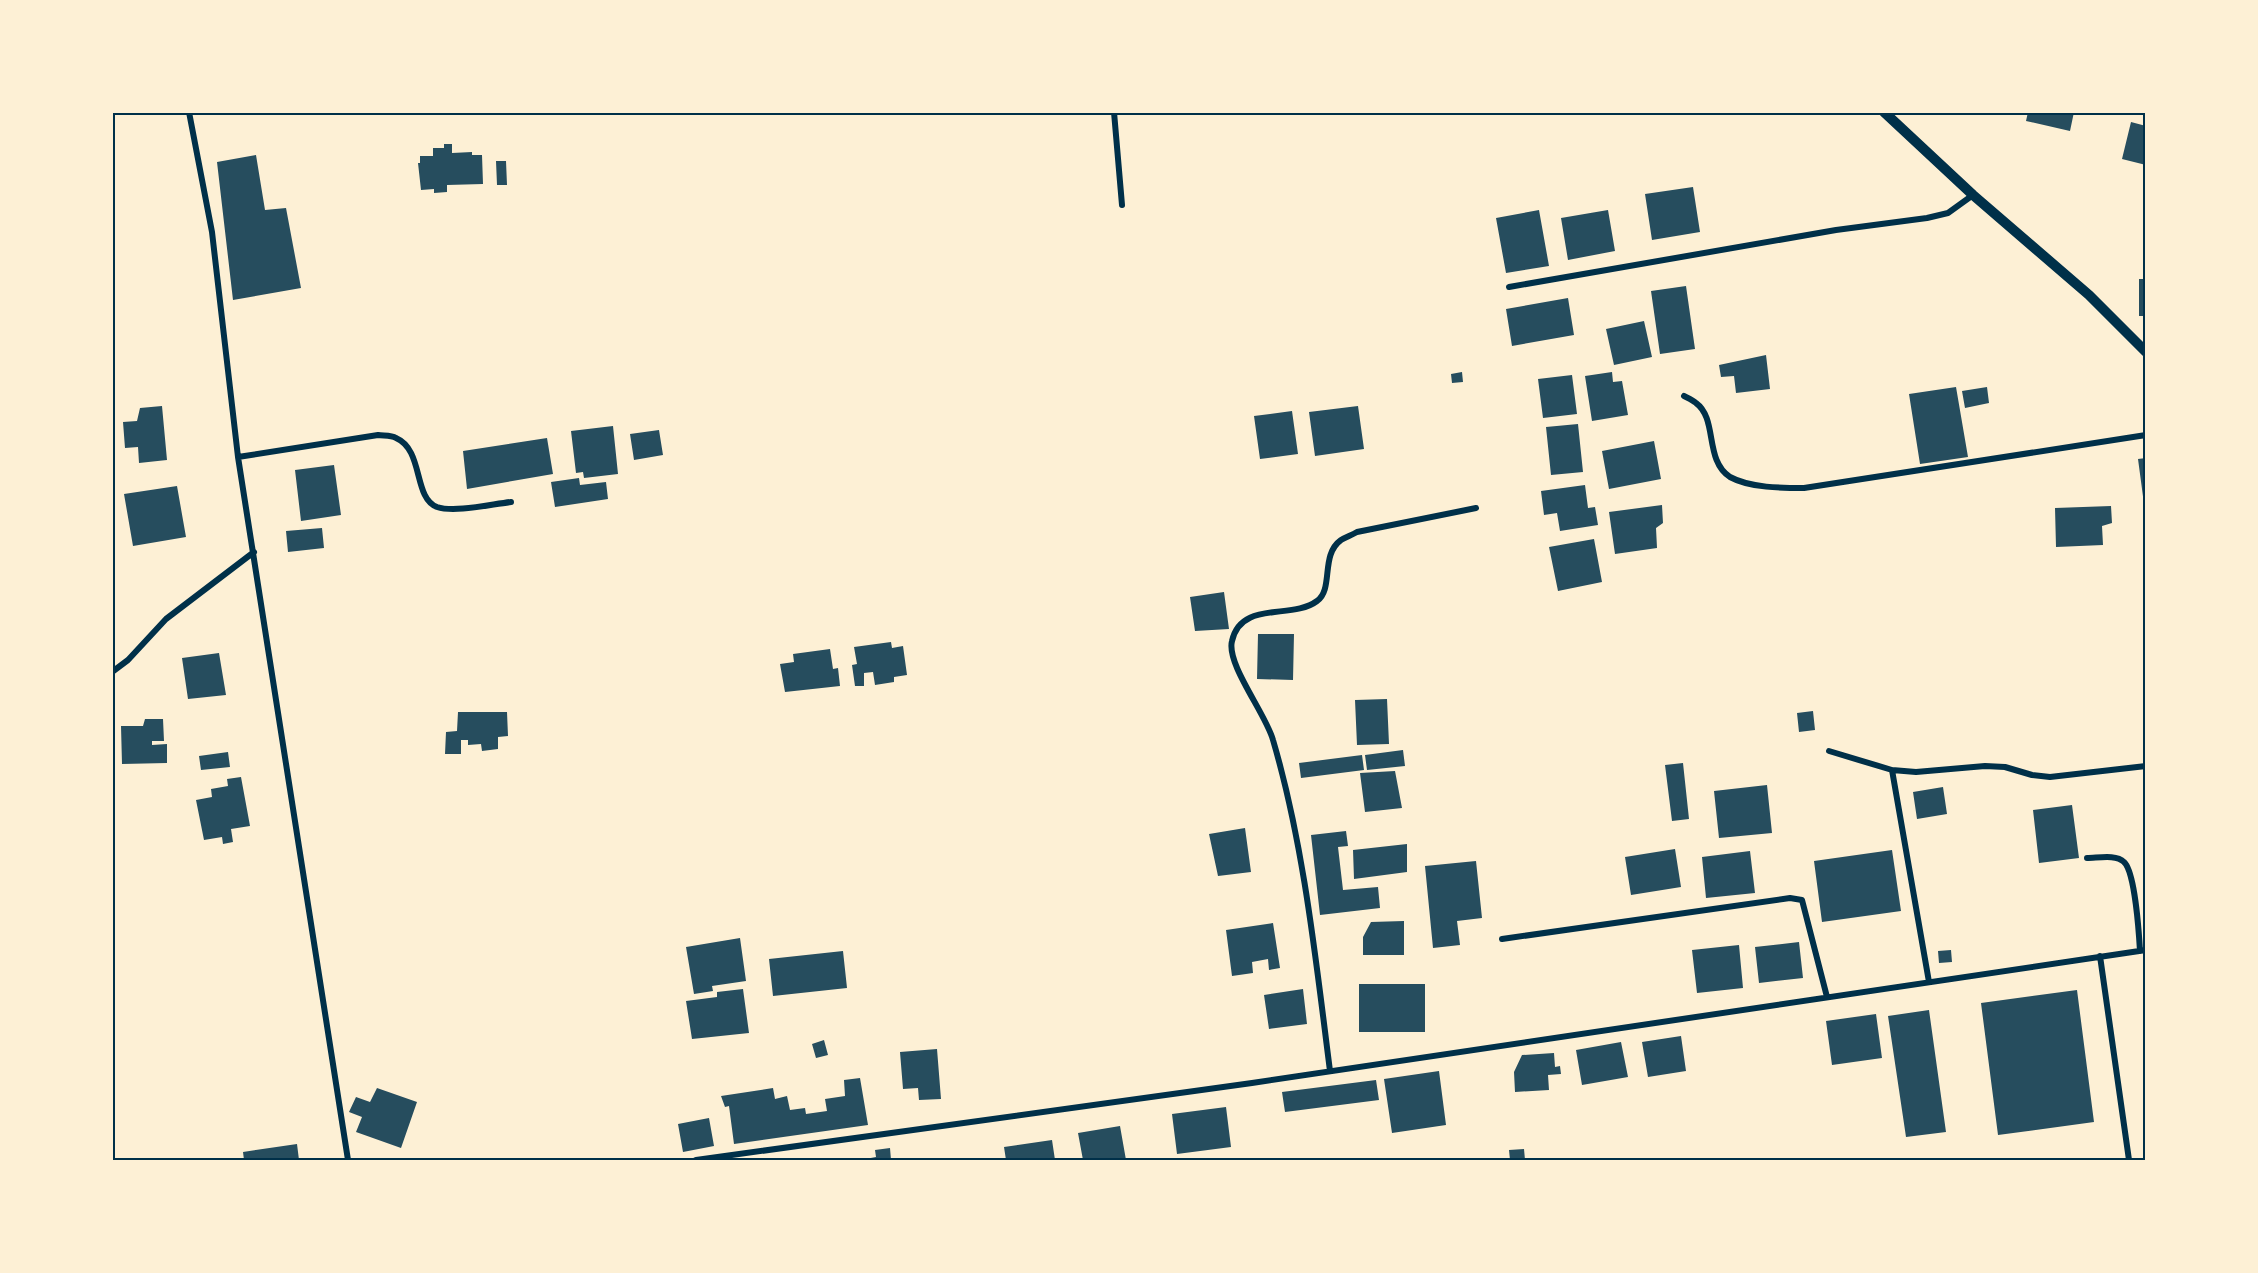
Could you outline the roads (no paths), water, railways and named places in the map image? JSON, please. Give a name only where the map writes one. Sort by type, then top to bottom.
[{"type":"street","points":[[189,112],[212,232],[238,457],[348,1161]]},
{"type":"street","points":[[1114,112],[1122,205]]},
{"type":"street","points":[[1884,112],[1973,195],[2089,295],[2145,352]]},
{"type":"street","points":[[1509,287],[1836,230],[1927,218],[1948,213],[1973,195]]},
{"type":"street","points":[[1684,396],[1697,403],[1705,412],[1715,457],[1722,469],[1732,478],[1767,487],[1804,488],[2145,435]]},
{"type":"street","points":[[238,457],[378,435],[395,437],[410,447],[426,498],[434,506],[447,509],[511,502]]},
{"type":"street","points":[[1330,1071],[1293,821],[1273,737],[1234,662],[1231,642],[1239,626],[1253,615],[1307,606],[1319,600],[1325,587],[1328,558],[1340,541],[1357,532],[1476,508]]},
{"type":"street","points":[[112,672],[128,660],[166,619],[254,552]]},
{"type":"street","points":[[1829,751],[1892,771],[1916,772],[2005,766],[2032,775],[2050,777],[2145,766]]},
{"type":"street","points":[[1892,771],[1929,982]]},
{"type":"street","points":[[696,1161],[1330,1071],[2143,950],[2133,889],[2124,862],[2116,858],[2087,858]]},
{"type":"street","points":[[1502,939],[1790,898],[1802,900],[1827,997]]},
{"type":"street","points":[[2100,956],[2129,1161]]}]
